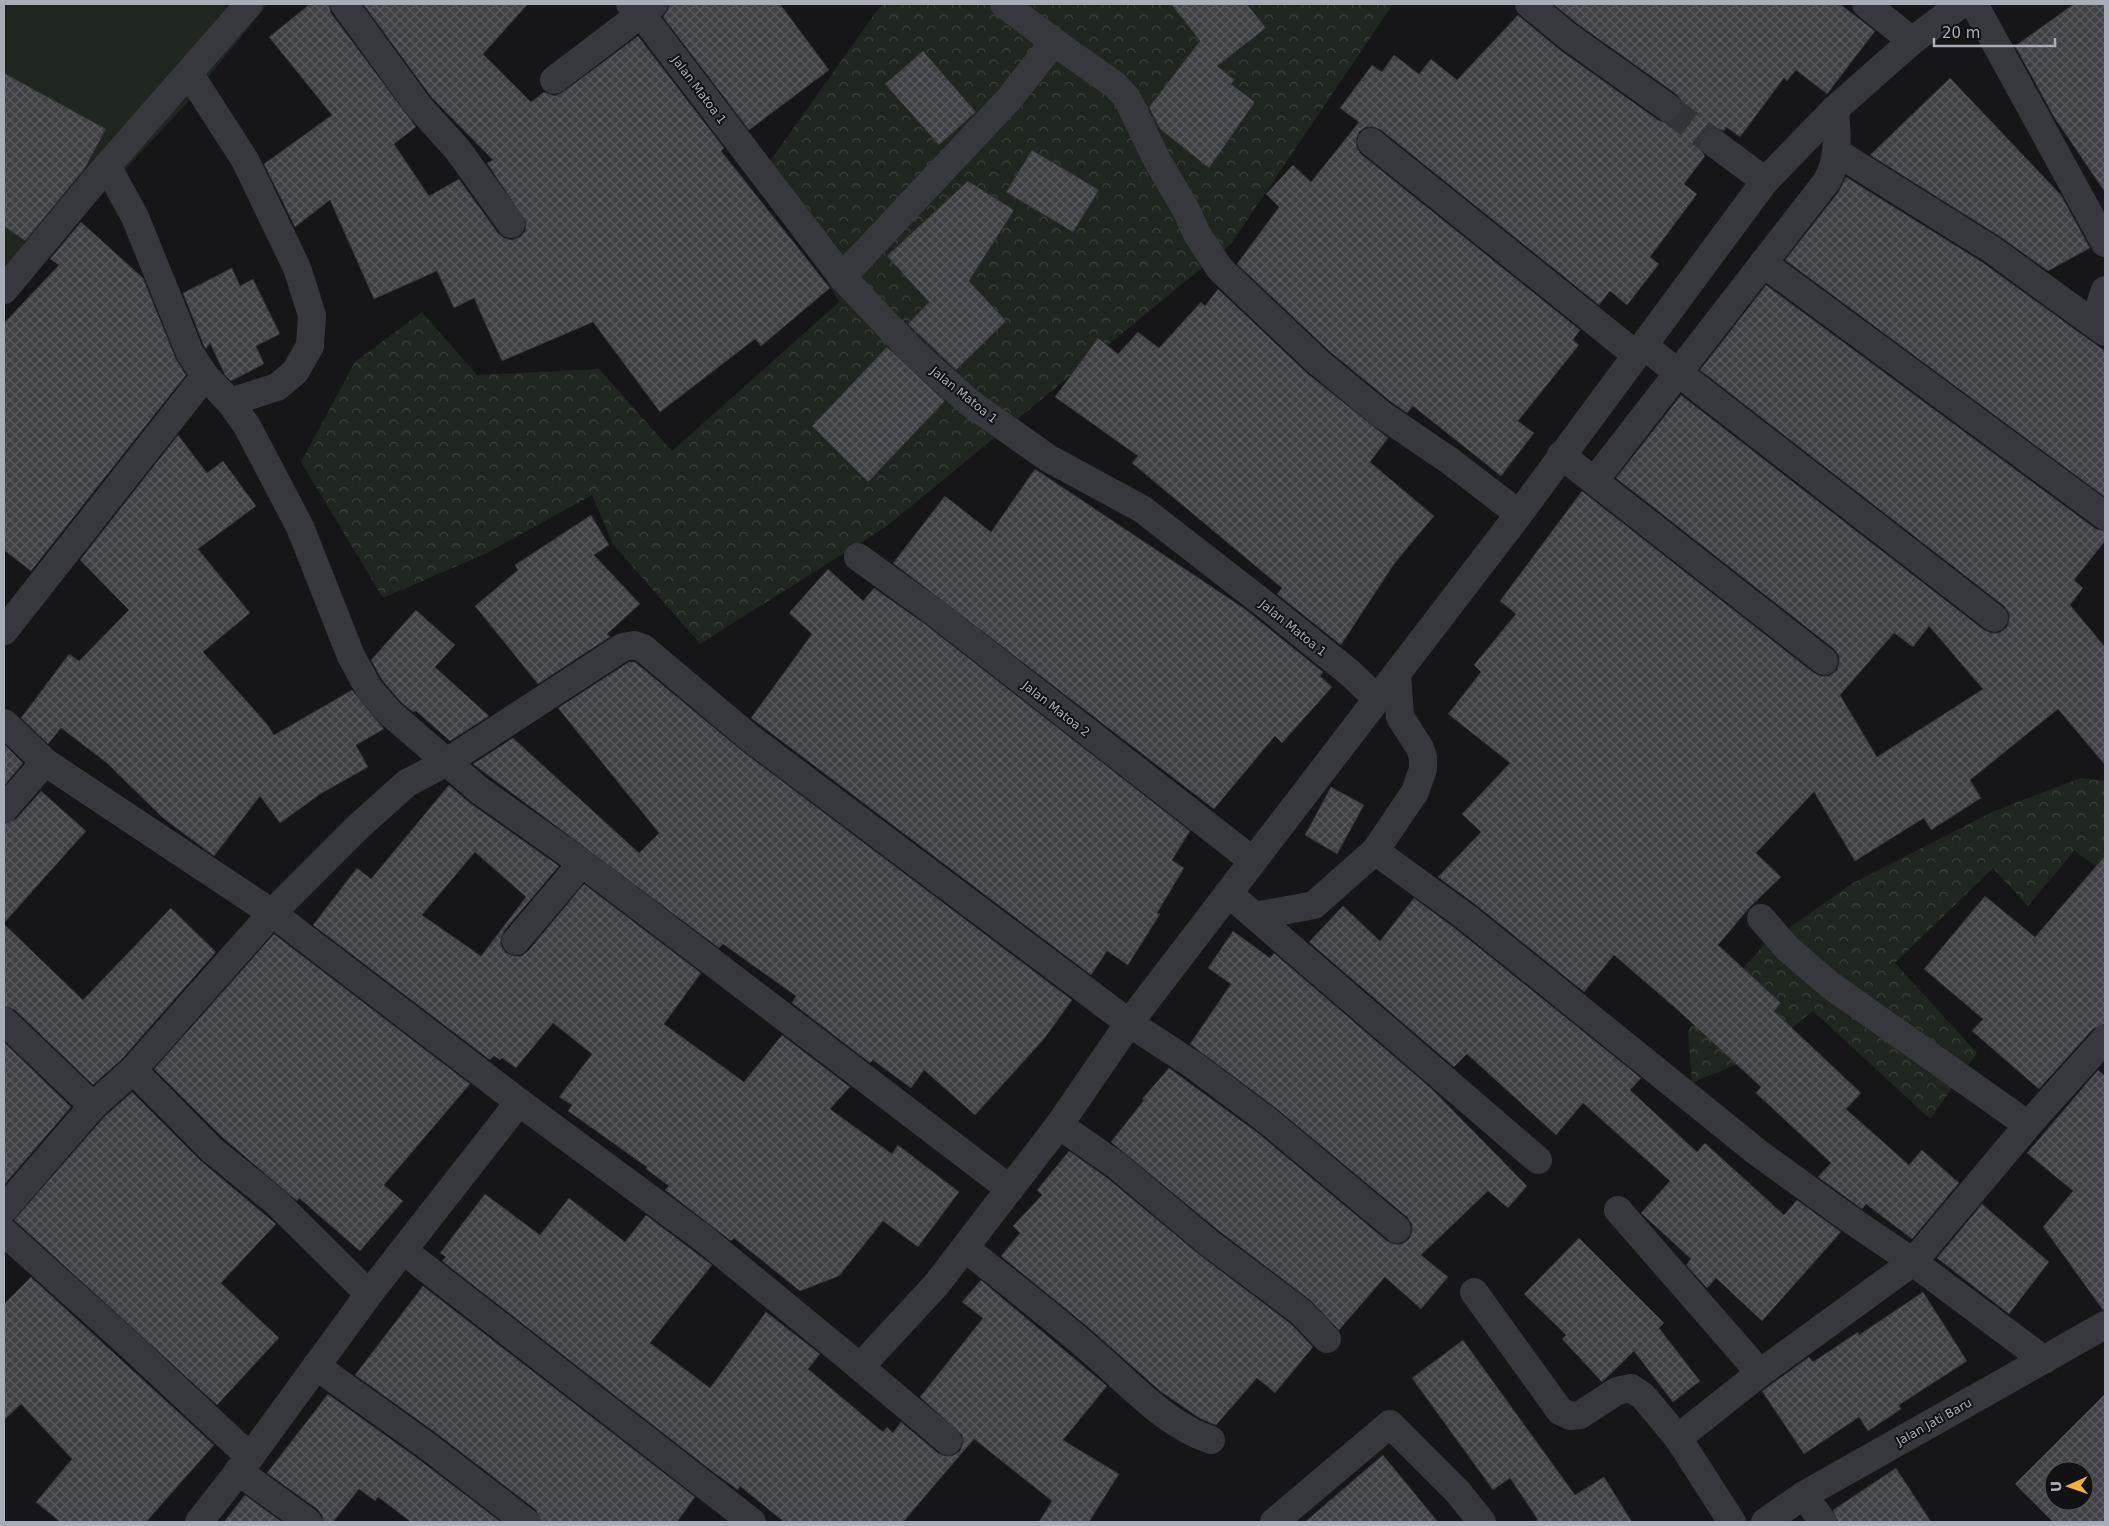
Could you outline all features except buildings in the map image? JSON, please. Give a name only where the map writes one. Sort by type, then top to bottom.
[{"type":"street","points":[[4,290],[107,166],[249,4]]},
{"type":"street","points":[[344,4],[420,108],[458,150],[511,224]]},
{"type":"street","points":[[1004,4],[1115,85],[1127,98],[1157,160],[1185,208],[1197,234],[1220,269],[1318,362],[1381,414],[1450,461],[1518,514]]},
{"type":"street","points":[[1529,4],[1569,37],[1667,108]]},
{"type":"street","points":[[1866,4],[1912,41]]},
{"type":"street","points":[[860,1367],[936,1285],[1059,1125],[1129,1023],[1518,514],[1765,181],[1835,109],[1912,41],[1961,4]]},
{"type":"street","points":[[1974,4],[2105,243]]},
{"type":"street","points":[[554,80],[642,7]]},
{"type":"street","name":"Jalan Matoa 1","points":[[642,7],[842,277],[914,353],[970,403],[1048,458],[1142,509],[1350,673],[1377,699]]},
{"type":"street","points":[[842,277],[1008,99],[1054,42]]},
{"type":"street","points":[[189,73],[245,160],[297,268],[312,315],[310,346],[295,372],[277,387],[230,402]]},
{"type":"street","points":[[1595,480],[1827,180],[1834,168],[1838,153],[1835,109]]},
{"type":"street","points":[[1371,142],[1639,350],[1679,372],[1994,618]]},
{"type":"street","points":[[1714,143],[1765,181]]},
{"type":"street","points":[[1838,153],[1992,249],[2100,328],[2105,290]]},
{"type":"street","points":[[107,166],[135,217],[190,353],[205,376],[230,402],[247,426],[300,527],[351,656],[369,689],[390,713],[479,790],[582,863],[1010,1188]]},
{"type":"street","points":[[1763,263],[2105,516]]},
{"type":"street","points":[[4,631],[205,376]]},
{"type":"street","points":[[1561,455],[1824,661]]},
{"type":"street","name":"Jalan Matoa 2","points":[[858,557],[934,612],[1253,861]]},
{"type":"street","points":[[4,1209],[93,1106],[133,1070],[272,913],[359,826],[407,783],[447,762],[623,647],[634,645],[643,648],[750,738],[1129,1023],[1192,1064],[1268,1121],[1397,1230]]},
{"type":"street","points":[[1255,916],[1314,905],[1375,851],[1415,792],[1423,769],[1420,748],[1400,717],[1397,674]]},
{"type":"street","points":[[4,723],[45,762],[272,913],[519,1102],[703,1238],[948,1441]]},
{"type":"street","points":[[4,809],[45,762]]},
{"type":"street","points":[[1375,851],[1466,917],[1757,1152],[1913,1262],[2044,1360]]},
{"type":"street","points":[[516,941],[582,863]]},
{"type":"street","points":[[1228,892],[1538,1160]]},
{"type":"street","points":[[1761,918],[1787,948],[1830,985],[2028,1125]]},
{"type":"street","points":[[4,1022],[93,1106]]},
{"type":"street","points":[[1678,1438],[1760,1373],[1913,1262],[2028,1125],[2105,1039]]},
{"type":"street","points":[[133,1070],[212,1150],[276,1202],[369,1294]]},
{"type":"street","points":[[199,1522],[369,1294],[519,1102]]},
{"type":"street","points":[[1059,1125],[1116,1165],[1209,1244],[1301,1312],[1327,1339]]},
{"type":"street","points":[[1618,1210],[1760,1373]]},
{"type":"street","points":[[4,1232],[120,1336],[244,1464],[308,1522]]},
{"type":"street","points":[[964,1248],[1044,1310],[1158,1409],[1193,1434],[1211,1440]]},
{"type":"street","points":[[404,1251],[752,1522]]},
{"type":"street","points":[[1474,1292],[1560,1411],[1570,1416],[1580,1415],[1617,1391],[1630,1388],[1643,1396],[1678,1438],[1732,1522]]},
{"type":"street","name":"Jalan Jati Baru","points":[[1765,1522],[1804,1495],[2105,1325]]},
{"type":"street","points":[[316,1366],[426,1445],[526,1522]]},
{"type":"street","points":[[1274,1522],[1390,1424],[1458,1492],[1482,1522]]},
{"type":"street","points":[[1804,1495],[1823,1522]]},
{"type":"green space","points":[[4,4],[268,4],[187,103],[33,269],[4,287]]},
{"type":"green space","points":[[884,4],[1393,4],[1231,244],[887,526],[700,644],[613,544],[592,495],[487,553],[383,598],[301,462],[355,362],[422,312],[477,375],[599,369],[672,451],[839,302],[763,171],[878,9]]},
{"type":"green space","points":[[2081,778],[2105,781],[2105,872],[2074,851],[2028,906],[1993,868],[1895,963],[1977,1053],[1930,1119],[1813,1011],[1758,1055],[1692,1083],[1688,1030],[1763,946],[1853,883],[1994,811]]},
{"type":"tunnel","points":[[1667,107],[1714,143]]}]
